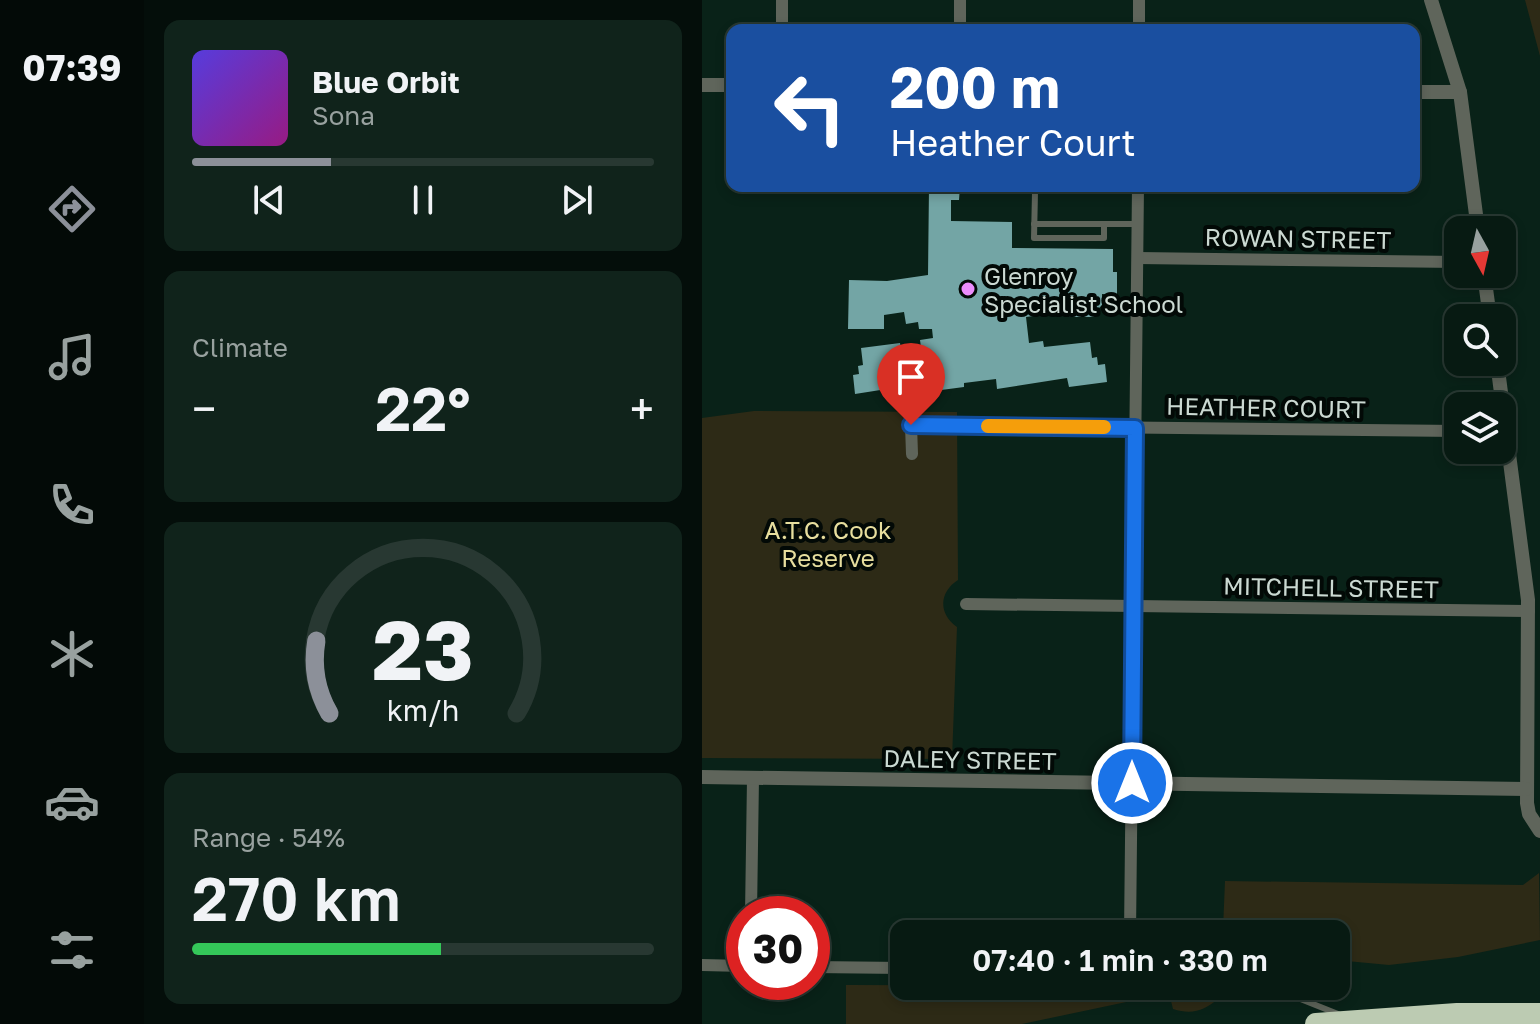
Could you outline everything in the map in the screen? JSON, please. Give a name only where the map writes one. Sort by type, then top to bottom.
[{"type":"highway","points":[[1316,1024],[1457,1014],[1540,1014]]},
{"type":"street","points":[[782,0],[782,24]]},
{"type":"street","points":[[960,0],[960,24]]},
{"type":"street","points":[[1139,0],[1139,24]]},
{"type":"street","points":[[1431,0],[1460,92],[1476,216]]},
{"type":"street","points":[[702,85],[726,85]]},
{"type":"street","points":[[1420,92],[1460,92]]},
{"type":"street","points":[[1130,920],[1138,192]]},
{"type":"street","name":"ROWAN STREET","points":[[1138,258],[1444,262]]},
{"type":"street","name":"HEATHER COURT","points":[[912,454],[911,425],[1444,431]]},
{"type":"street","points":[[1508,464],[1529,611],[1526,789],[1529,814],[1540,831]]},
{"type":"street","name":"MITCHELL STREET","points":[[966,604],[1529,611]]},
{"type":"street","name":"DALEY STREET","points":[[702,777],[1526,789]]},
{"type":"street","points":[[751,896],[753,778]]},
{"type":"street","points":[[702,965],[726,966]]},
{"type":"street","points":[[830,967],[890,968]]},
{"type":"lane","points":[[1035,192],[1034,238],[1104,238],[1104,225]]},
{"type":"lane","points":[[1034,224],[1138,224]]},
{"type":"lane","points":[[1303,1000],[1355,1020]]},
{"type":"green space","points":[[1525,0],[1540,0],[1540,56]]},
{"type":"green space","name":"A.T.C. Cook Reserve","points":[[754,411],[957,412],[958,580],[947,591],[943,603],[946,616],[957,627],[952,759],[702,758],[702,418]]},
{"type":"green space","points":[[1539,873],[1540,940],[1458,957],[1389,965],[1350,961],[1350,920],[1223,920],[1225,881],[1523,885]]},
{"type":"green space","points":[[846,985],[890,985],[890,1000],[1136,1000],[1022,1024],[846,1024]]},
{"type":"green space","points":[[1171,1000],[1216,1000],[1192,1012],[1173,1009]]},
{"type":"building","points":[[929,192],[960,192],[959,200],[951,200],[951,221],[1012,222],[1012,248],[1113,249],[1117,295],[1102,294],[1102,305],[1096,317],[1069,317],[1070,311],[1026,317],[1029,343],[1043,341],[1044,347],[1090,342],[1092,358],[1097,357],[1098,365],[1105,364],[1107,382],[1069,387],[1067,378],[997,389],[996,379],[926,392],[925,383],[855,394],[853,375],[859,374],[858,366],[863,365],[861,348],[900,343],[901,349],[921,347],[920,340],[933,338],[932,329],[919,329],[918,322],[906,324],[904,312],[884,315],[884,329],[848,329],[849,280],[887,281],[928,275]]},
{"type":"slow traffic","points":[[988,426],[1104,427]]},
{"type":"place","name":"Glenroy Specialist School","points":[[968,289]]},
{"type":"route","points":[[911,425],[1135,428],[1132,783]]}]
